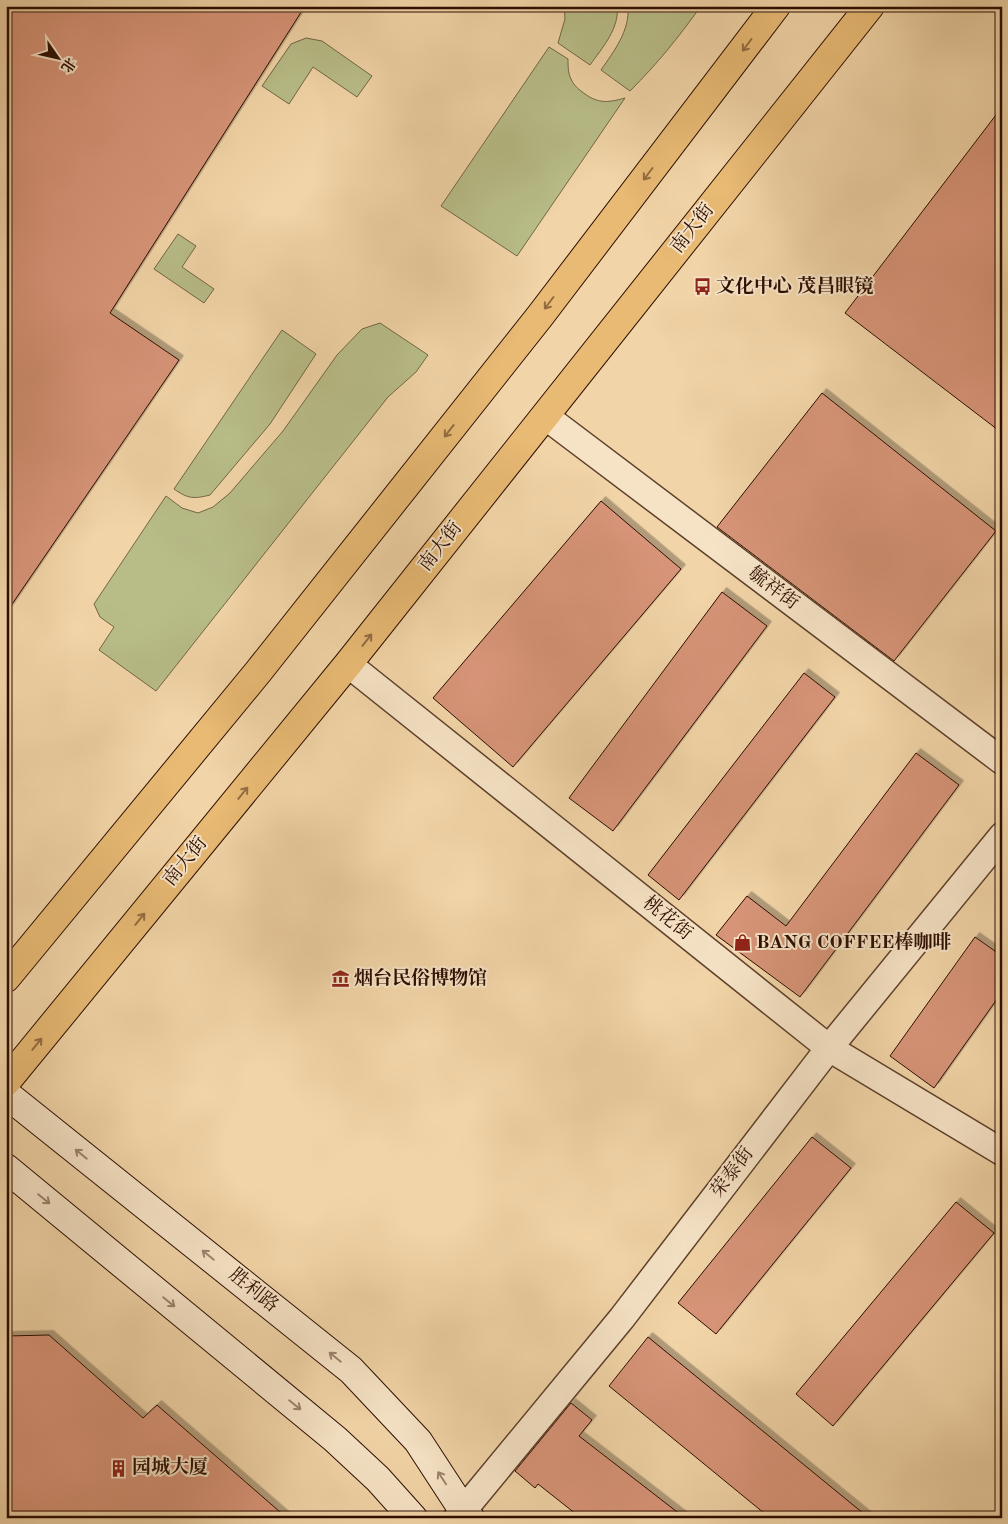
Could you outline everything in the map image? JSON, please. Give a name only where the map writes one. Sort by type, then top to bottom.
[{"type":"main road","points":[[6,978],[265,664],[540,316],[776,6]]},
{"type":"main road","name":"南大街","points":[[6,1082],[348,664],[870,6]]},
{"type":"main road","name":"胜利路","points":[[6,1094],[351,1370],[418,1442],[463,1515]]},
{"type":"main road","points":[[6,1168],[336,1439],[378,1479],[413,1518]]},
{"type":"street","name":"毓祥街","points":[[545,416],[1002,761]]},
{"type":"street","name":"桃花街","points":[[348,664],[828,1048],[1002,1152]]},
{"type":"street","name":"荣泰街","points":[[463,1515],[622,1318],[828,1048],[1002,836]]},
{"type":"green space","points":[[564,6],[617,6],[616,22],[613,30],[605,45],[590,65],[558,43],[565,19]]},
{"type":"green space","points":[[628,6],[701,6],[667,50],[630,91],[601,70],[624,32]]},
{"type":"green space","points":[[306,38],[322,41],[372,76],[357,97],[313,67],[289,104],[262,86],[291,44]]},
{"type":"green space","points":[[549,47],[568,59],[572,81],[587,95],[602,101],[625,98],[517,256],[441,206]]},
{"type":"green space","points":[[178,234],[196,246],[182,267],[214,289],[204,303],[154,269]]},
{"type":"green space","points":[[380,323],[428,355],[416,372],[388,397],[156,691],[99,650],[114,627],[100,617],[94,604],[166,496],[182,508],[198,513],[213,507],[230,493],[283,431],[337,355],[362,329]]},
{"type":"green space","points":[[282,330],[316,354],[270,424],[210,495],[191,497],[174,489]]},
{"type":"building","points":[[6,6],[305,6],[110,313],[179,360],[6,613]]},
{"type":"building","points":[[1002,107],[1002,433],[845,313]]},
{"type":"building","points":[[822,393],[996,531],[894,661],[717,527]]},
{"type":"building","points":[[601,501],[681,569],[513,767],[433,698]]},
{"type":"building","points":[[722,592],[767,626],[613,831],[569,798]]},
{"type":"building","points":[[804,673],[835,697],[679,900],[648,875]]},
{"type":"building","points":[[916,753],[959,785],[800,997],[716,935],[747,896],[786,926]]},
{"type":"building","points":[[975,937],[1002,956],[1002,992],[934,1088],[890,1056]]},
{"type":"building","points":[[812,1137],[851,1168],[716,1334],[678,1303]]},
{"type":"building","points":[[956,1202],[994,1233],[833,1426],[796,1394]]},
{"type":"building","name":"园城大厦","points":[[49,1335],[143,1418],[157,1405],[287,1518],[6,1518],[6,1336]]},
{"type":"building","points":[[648,1337],[869,1518],[770,1518],[609,1386]]},
{"type":"building","points":[[571,1403],[592,1420],[579,1436],[685,1518],[581,1518],[538,1484],[535,1488],[515,1471]]},
{"type":"place","name":"文化中心 茂昌眼镜","points":[[702,287]]},
{"type":"place","name":"BANG COFFEE棒咖啡","points":[[742,943]]},
{"type":"place","name":"烟台民俗博物馆","points":[[340,979]]},
{"type":"place","name":"园城大厦","points":[[118,1468]]}]
